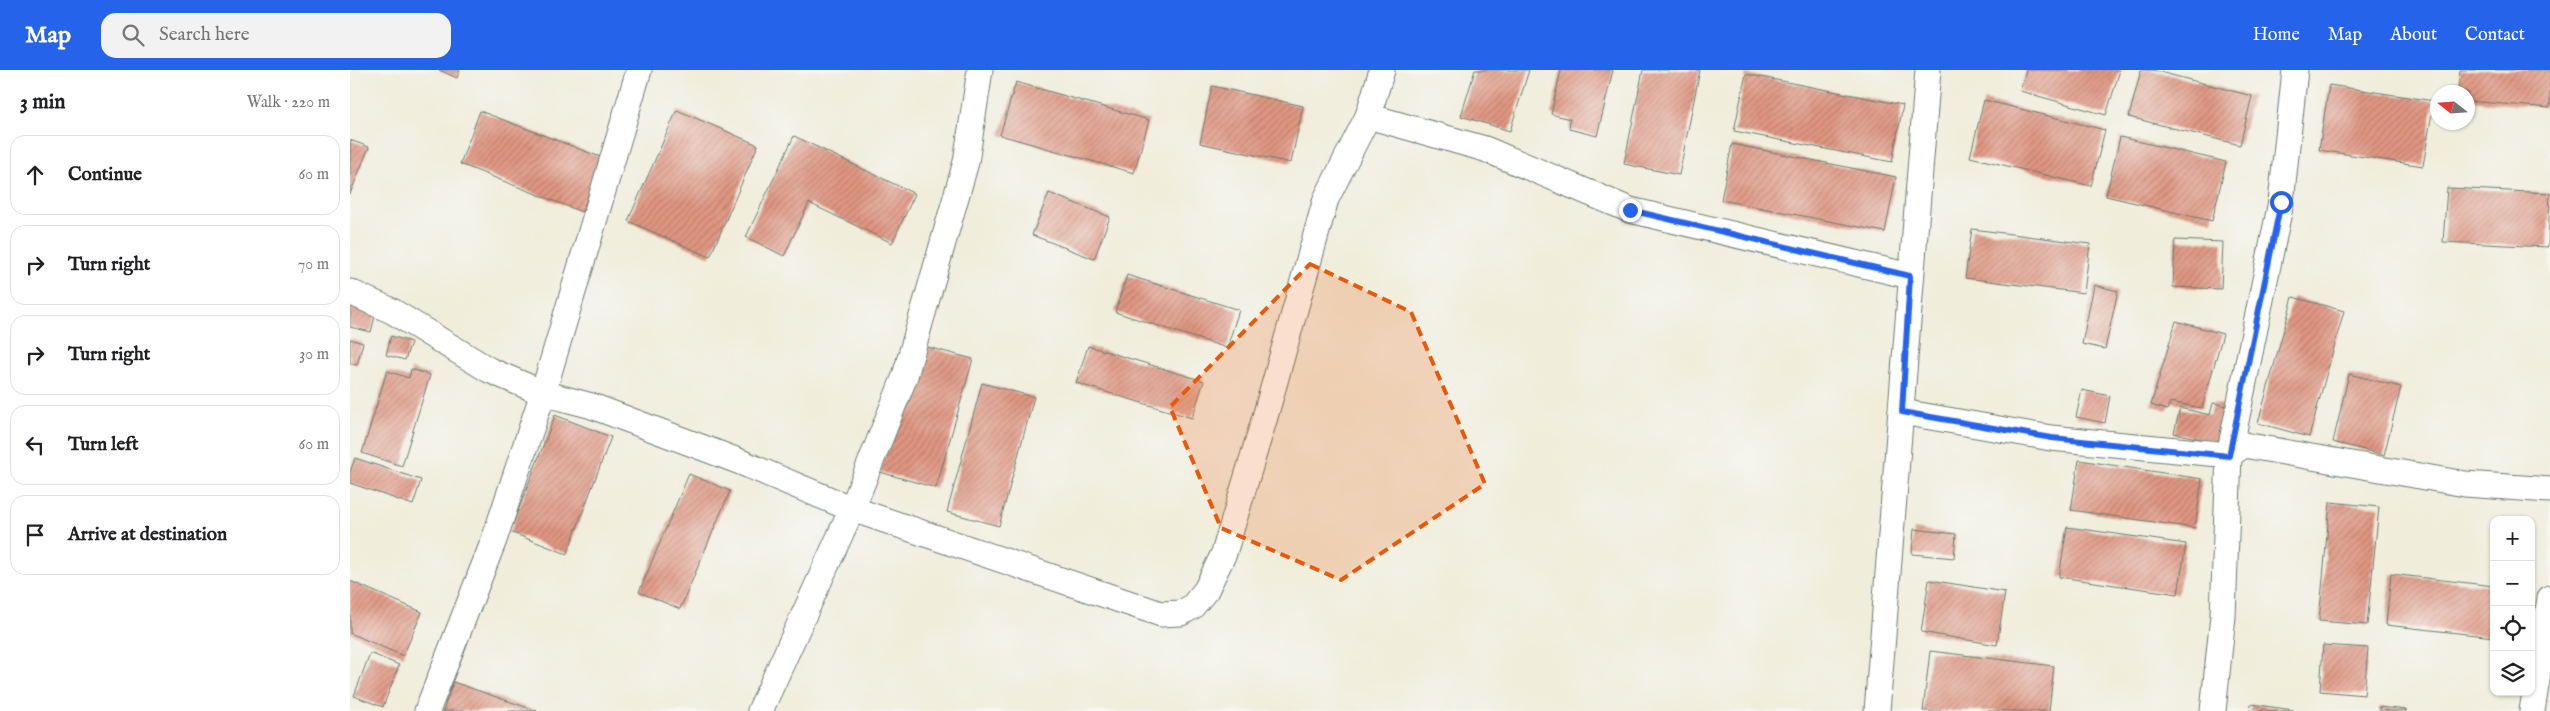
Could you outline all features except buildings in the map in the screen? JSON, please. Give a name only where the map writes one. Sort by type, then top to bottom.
[{"type":"street","points":[[427,711],[494,540],[543,393],[639,70]]},
{"type":"street","points":[[760,711],[852,509],[905,376],[966,162],[980,70]]},
{"type":"street","points":[[350,292],[392,312],[489,370],[543,393],[592,406],[638,423],[738,461],[852,509],[1161,614],[1180,613],[1192,607],[1206,590],[1224,553],[1265,417],[1326,199],[1368,116],[1382,70]]},
{"type":"street","points":[[1877,711],[1902,412],[1910,276],[1928,70]]},
{"type":"street","points":[[2213,711],[2223,616],[2229,456],[2281,202],[2295,70]]},
{"type":"street","points":[[1368,116],[1485,150],[1630,210],[1910,276]]},
{"type":"street","points":[[1902,412],[2052,438],[2229,456],[2244,445],[2465,484],[2550,490]]},
{"type":"street","points":[[2532,711],[2550,598]]},
{"type":"highlighted area","points":[[1310,264],[1411,312],[1485,484],[1341,580],[1221,528],[1170,407]]},
{"type":"route","points":[[1630,210],[1910,276],[1902,412],[2052,438],[2229,456],[2281,202]]}]
